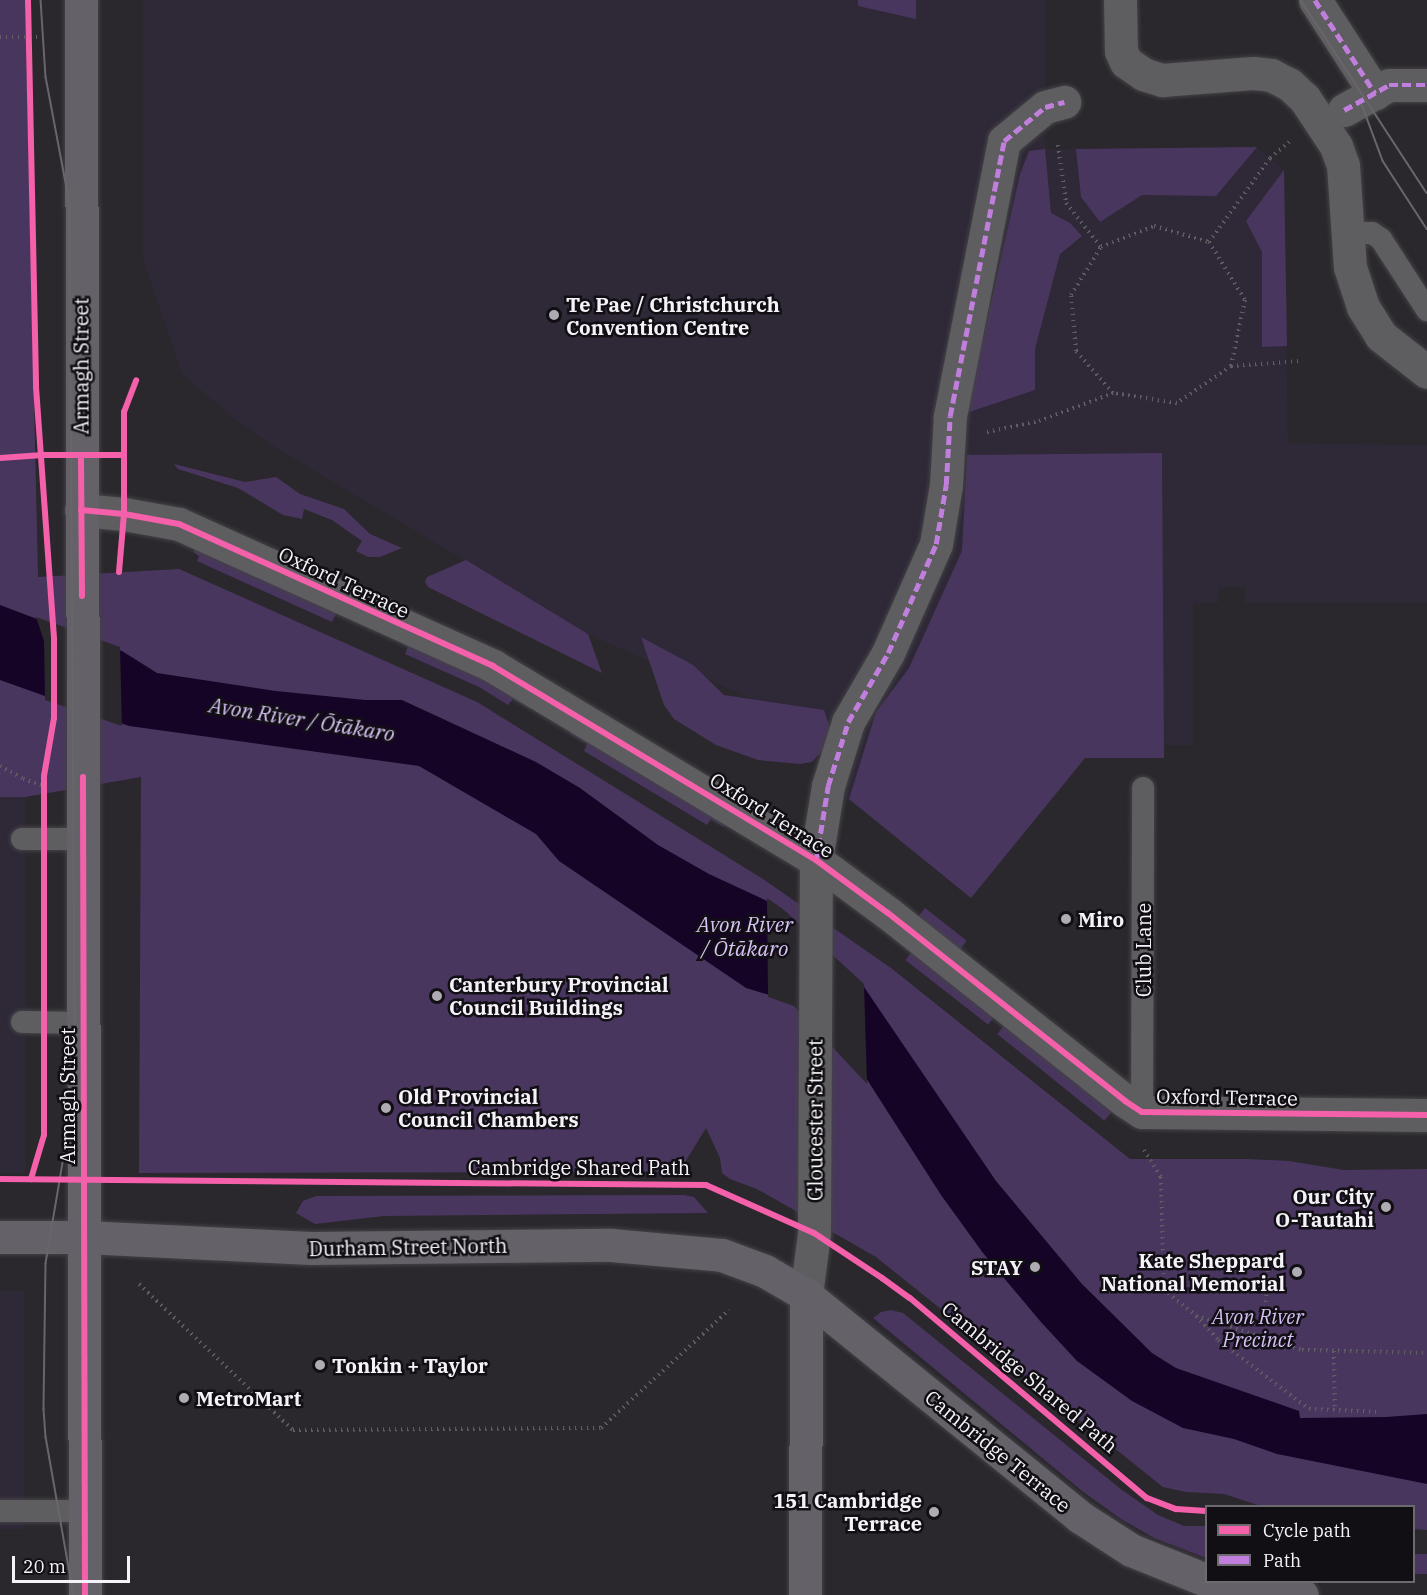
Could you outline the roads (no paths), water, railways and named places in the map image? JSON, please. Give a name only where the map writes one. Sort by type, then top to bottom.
[{"type":"street","name":"Armagh Street","points":[[81,0],[85,1595]]},
{"type":"street","points":[[1120,0],[1121,51],[1126,62],[1143,74],[1162,80],[1252,73],[1271,75],[1289,84],[1305,99],[1340,156],[1350,267],[1371,323],[1391,346],[1427,372]]},
{"type":"street","points":[[1315,0],[1375,93]]},
{"type":"street","points":[[1344,110],[1389,85],[1427,85]]},
{"type":"street","name":"Gloucester Street","points":[[805,1595],[806,1295],[814,1233],[816,860],[828,786],[848,722],[888,653],[936,544],[946,484],[950,416],[1004,141],[1045,107],[1064,102]]},
{"type":"street","name":"Oxford Terrace","points":[[81,510],[134,515],[179,524],[493,666],[816,860],[888,913],[1125,1101],[1142,1112],[1427,1115]]},
{"type":"street","name":"Durham Street North","points":[[0,1237],[84,1237],[311,1248],[547,1245],[670,1248],[722,1255],[765,1271],[806,1295]]},
{"type":"street","name":"Cambridge Terrace","points":[[806,1295],[1080,1517],[1131,1550],[1205,1580]]},
{"type":"street","name":"Cambridge Terrace","points":[[1217,1583],[1243,1589],[1302,1595]]},
{"type":"lane","points":[[1348,233],[1372,233],[1381,239],[1427,310]]},
{"type":"lane","name":"Club Lane","points":[[1142,1112],[1143,788]]},
{"type":"lane","points":[[33,838],[83,839]]},
{"type":"lane","points":[[22,1022],[84,1023]]},
{"type":"lane","points":[[0,1511],[85,1511]]},
{"type":"water","name":"Avon River / Ōtākaro","points":[[0,605],[122,651],[157,673],[276,691],[365,700],[402,700],[536,762],[580,788],[658,845],[709,874],[765,900],[782,912],[864,987],[996,1181],[1082,1284],[1152,1353],[1176,1368],[1299,1411],[1300,1418],[1427,1414],[1427,1484],[1277,1454],[1234,1439],[1183,1428],[1132,1401],[1077,1361],[983,1253],[941,1195],[866,1078],[796,1003],[746,988],[559,861],[536,834],[419,766],[129,726],[0,680]]},
{"type":"tram line","points":[[41,0],[46,77],[70,204],[75,1023],[73,1104],[46,1264],[44,1409],[46,1437],[74,1595]]},
{"type":"tram line","points":[[1301,0],[1427,193]]},
{"type":"tram line","points":[[1360,99],[1383,161],[1427,229]]},
{"type":"place","name":"Te Pae / Christchurch Convention Centre","points":[[554,315]]},
{"type":"place","name":"Miro","points":[[1066,919]]},
{"type":"place","name":"Canterbury Provincial Council Buildings","points":[[437,996]]},
{"type":"place","name":"Old Provincial Council Chambers","points":[[386,1108]]},
{"type":"place","name":"Our City O-Tautahi","points":[[1386,1207]]},
{"type":"place","name":"STAY","points":[[1035,1267]]},
{"type":"place","name":"Kate Sheppard National Memorial","points":[[1297,1272]]},
{"type":"place","name":"Tonkin + Taylor","points":[[320,1365]]},
{"type":"place","name":"MetroMart","points":[[184,1398]]},
{"type":"place","name":"151 Cambridge Terrace","points":[[934,1512]]},
{"type":"park label","name":"Avon River Precinct","points":[[1258,1328]]}]
